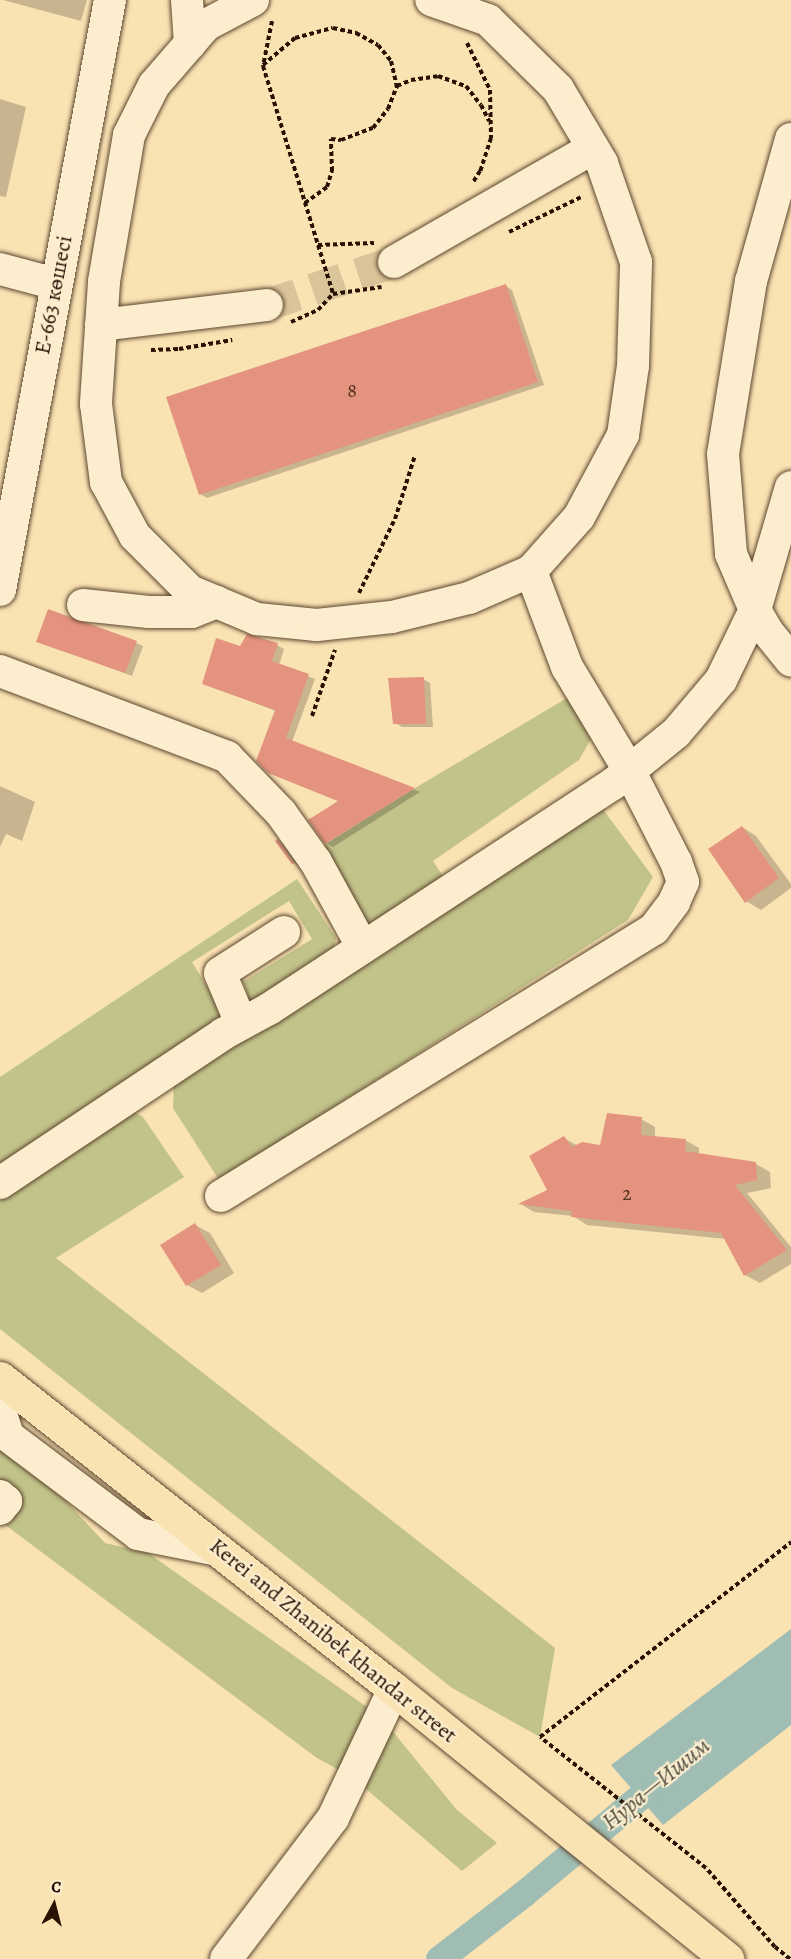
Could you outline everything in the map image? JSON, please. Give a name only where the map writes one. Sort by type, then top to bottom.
[{"type":"main road","name":"Kerei and Zhanibek khandar street","points":[[0,1378],[394,1689],[727,1959]]},
{"type":"street","name":"Е-663 көшесі","points":[[0,590],[110,0]]},
{"type":"street","points":[[187,0],[190,44]]},
{"type":"street","points":[[265,8],[206,25],[154,85],[129,135],[104,282],[96,404],[105,482],[135,536],[190,591],[257,619],[317,625],[392,617],[469,598],[531,571],[579,517],[622,435],[633,366],[636,262],[609,183],[593,148],[558,89],[488,20],[447,4]]},
{"type":"street","points":[[791,139],[751,282],[723,454],[731,554],[755,610],[791,661]]},
{"type":"street","points":[[389,263],[593,148]]},
{"type":"street","points":[[0,269],[56,284]]},
{"type":"street","points":[[101,325],[277,314]]},
{"type":"street","points":[[0,1183],[241,1023],[269,1009],[362,946],[613,784],[676,733],[721,680],[755,610],[791,487]]},
{"type":"street","points":[[221,1196],[654,929],[674,902],[683,882],[661,830],[567,667],[531,571]]},
{"type":"street","points":[[82,605],[149,612],[192,612],[217,602]]},
{"type":"street","points":[[0,671],[227,757],[287,821],[316,862],[362,946]]},
{"type":"street","points":[[241,1023],[220,973],[284,932]]},
{"type":"street","points":[[0,1411],[8,1436],[138,1534],[218,1550]]},
{"type":"street","points":[[0,1496],[6,1501],[0,1509]]},
{"type":"street","points":[[226,1959],[333,1818],[394,1689]]},
{"type":"path","points":[[447,4],[490,90],[491,138],[480,171],[470,187]]},
{"type":"path","points":[[265,8],[271,23],[263,66],[333,294]]},
{"type":"path","points":[[263,66],[295,38],[333,28],[356,33],[378,45],[391,61],[397,86],[388,109],[373,128],[341,140],[331,139],[332,171],[327,188],[305,203]]},
{"type":"path","points":[[397,86],[411,80],[438,76],[466,86],[481,105],[491,124]]},
{"type":"path","points":[[505,234],[609,183]]},
{"type":"path","points":[[318,245],[389,263]]},
{"type":"path","points":[[277,314],[318,310],[333,294],[389,263]]},
{"type":"path","points":[[145,350],[179,349],[236,340]]},
{"type":"path","points":[[312,716],[345,622],[395,519],[415,455]]},
{"type":"path","points":[[790,1959],[775,1947],[706,1868],[540,1737],[791,1542]]},
{"type":"green space","points":[[567,698],[591,739],[579,760],[433,861],[446,881],[384,922],[252,1007],[243,982],[312,939],[289,901],[192,962],[215,1000],[223,1026],[0,1170],[0,1077],[297,879],[336,938],[333,954],[365,934],[310,854],[415,788]]},
{"type":"green space","points":[[597,801],[653,877],[628,920],[219,1180],[173,1108],[174,1082]]},
{"type":"green space","points":[[133,1111],[143,1117],[184,1177],[56,1258],[555,1648],[540,1737],[452,1688],[0,1329],[0,1201]]},
{"type":"green space","points":[[0,1430],[105,1543],[148,1553],[381,1717],[457,1810],[497,1843],[462,1871],[352,1777],[317,1758],[0,1521]]},
{"type":"water","points":[[791,1629],[791,1725],[663,1825],[611,1765]]},
{"type":"building","points":[[506,284],[538,382],[199,495],[166,397]]},
{"type":"building","points":[[48,609],[137,641],[125,673],[36,642]]},
{"type":"building","points":[[247,634],[278,643],[272,661],[309,674],[286,738],[415,788],[325,844],[308,820],[338,801],[268,773],[256,761],[275,710],[202,684],[216,638],[240,646]]},
{"type":"building","points":[[424,677],[426,724],[393,724],[388,678]]},
{"type":"building","points":[[742,826],[779,878],[745,903],[708,849]]},
{"type":"building","points":[[278,839],[294,863],[292,864],[275,841]]},
{"type":"building","points":[[607,1113],[642,1117],[641,1135],[686,1139],[685,1151],[756,1162],[757,1180],[735,1185],[787,1250],[744,1276],[721,1233],[571,1217],[572,1211],[518,1204],[547,1190],[529,1156],[564,1136],[572,1147],[582,1142],[600,1145]]},
{"type":"building","points":[[195,1223],[221,1265],[186,1286],[160,1245]]},
{"type":"waterway","name":"Нура—Ишим","points":[[439,1959],[523,1894],[666,1775]]},
{"type":"tunnel","points":[[267,305],[394,262]]}]
